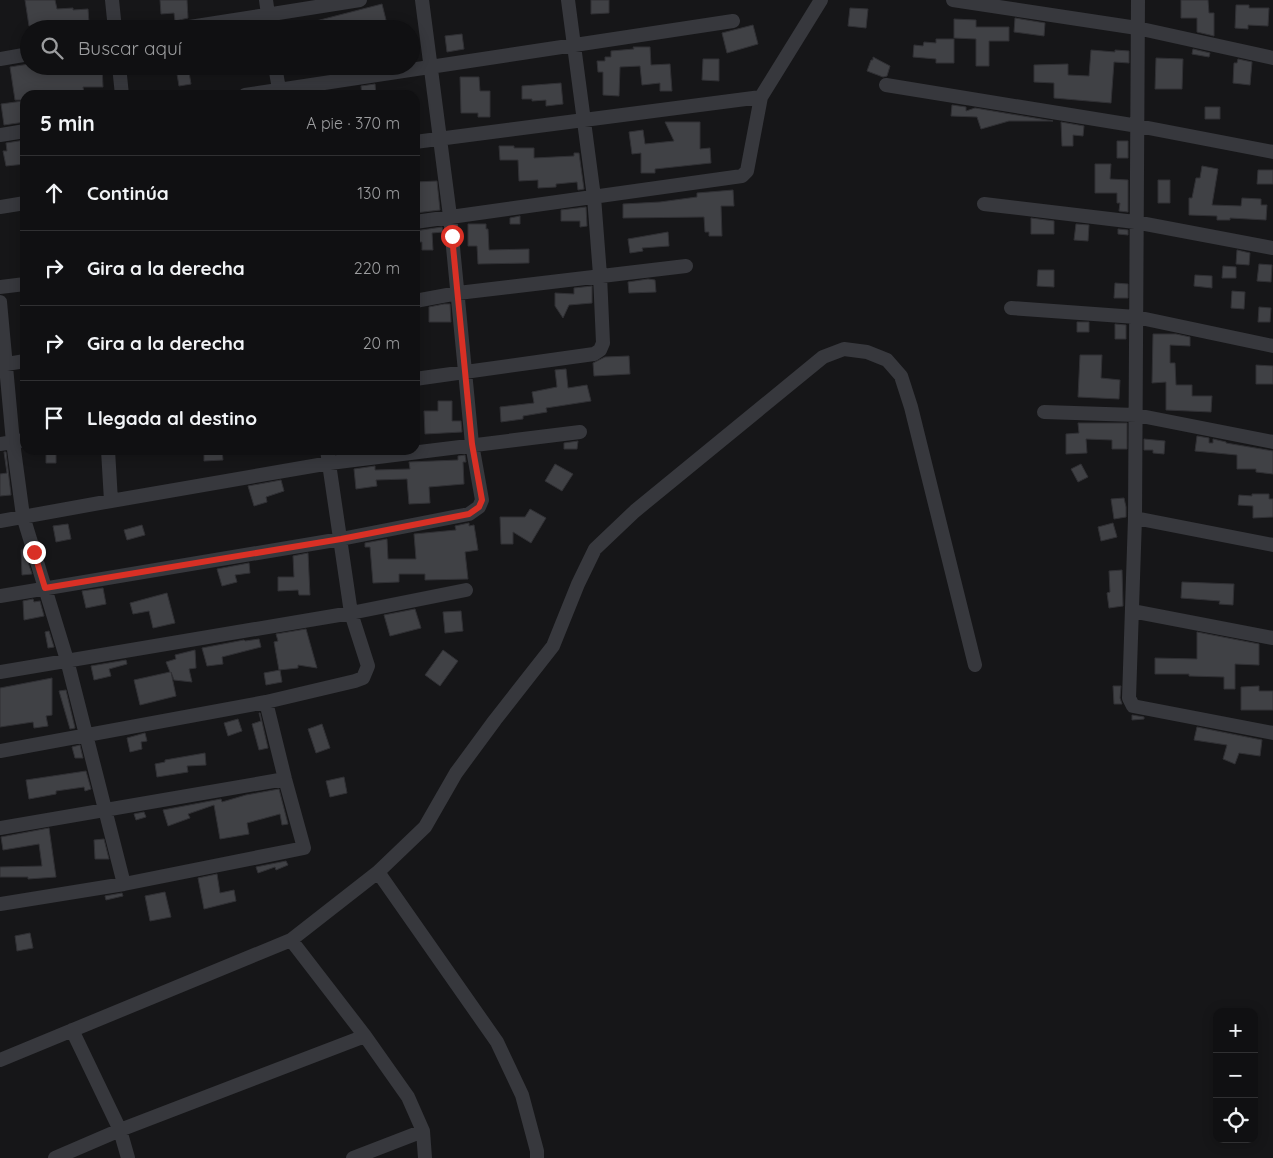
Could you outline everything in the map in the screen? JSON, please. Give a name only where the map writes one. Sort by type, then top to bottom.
[{"type":"street","points":[[112,0],[114,20]]},
{"type":"street","points":[[214,20],[267,7],[360,0]]},
{"type":"street","points":[[0,596],[341,539],[469,514],[479,507],[482,500],[472,444],[450,216],[422,0]]},
{"type":"street","points":[[420,378],[594,354],[600,350],[603,343],[594,197],[568,0]]},
{"type":"street","points":[[420,221],[742,176],[747,171],[762,97],[821,0]]},
{"type":"street","points":[[953,0],[1137,28],[1273,58]]},
{"type":"street","points":[[1138,0],[1138,126],[1135,222],[1135,518],[1129,698],[1133,706],[1273,733]]},
{"type":"street","points":[[267,7],[269,20]]},
{"type":"street","points":[[420,70],[733,21]]},
{"type":"street","points":[[0,59],[20,56]]},
{"type":"street","points":[[120,75],[121,90]]},
{"type":"street","points":[[276,75],[279,90]]},
{"type":"street","points":[[292,90],[387,75]]},
{"type":"street","points":[[886,85],[1138,126],[1273,152]]},
{"type":"street","points":[[420,141],[762,97]]},
{"type":"street","points":[[0,135],[20,133]]},
{"type":"street","points":[[0,207],[20,204]]},
{"type":"street","points":[[984,204],[1135,222],[1273,248]]},
{"type":"street","points":[[420,300],[458,293],[686,266]]},
{"type":"street","points":[[0,287],[20,285]]},
{"type":"street","points":[[0,302],[3,365],[23,516],[67,660],[124,884]]},
{"type":"street","points":[[1011,308],[1136,317],[1273,346]]},
{"type":"street","points":[[0,1060],[291,940],[378,872],[425,828],[456,773],[494,720],[553,646],[578,584],[595,549],[635,511],[823,357],[844,349],[866,352],[887,360],[901,376],[911,408],[975,666]]},
{"type":"street","points":[[3,365],[20,362]]},
{"type":"street","points":[[1044,412],[1136,415],[1273,442]]},
{"type":"street","points":[[420,449],[580,432]]},
{"type":"street","points":[[108,455],[111,501]]},
{"type":"street","points":[[0,521],[111,501],[328,457],[350,455]]},
{"type":"street","points":[[0,751],[266,702],[363,678],[368,666],[351,613],[328,457]]},
{"type":"street","points":[[1135,518],[1273,545]]},
{"type":"street","points":[[0,672],[351,613],[466,590]]},
{"type":"street","points":[[1132,610],[1273,638]]},
{"type":"street","points":[[0,904],[124,884],[304,848],[266,702]]},
{"type":"street","points":[[0,828],[285,779]]},
{"type":"street","points":[[378,872],[497,1042],[522,1095],[537,1151],[537,1158]]},
{"type":"street","points":[[291,940],[365,1036],[408,1097],[423,1131],[425,1158]]},
{"type":"street","points":[[72,1030],[120,1130],[128,1158]]},
{"type":"street","points":[[55,1158],[120,1130],[365,1036]]},
{"type":"street","points":[[353,1158],[423,1131]]},
{"type":"building","points":[[25,0],[55,0],[57,9],[88,9],[89,20],[28,20]]},
{"type":"building","points":[[160,0],[187,0],[188,18],[175,20],[174,13],[161,14]]},
{"type":"building","points":[[591,0],[609,0],[609,13],[591,14]]},
{"type":"building","points":[[1181,0],[1208,0],[1209,13],[1214,13],[1214,36],[1197,32],[1197,18],[1181,18]]},
{"type":"building","points":[[382,4],[386,20],[320,20]]},
{"type":"building","points":[[1236,5],[1249,5],[1249,8],[1269,8],[1268,26],[1248,25],[1248,29],[1235,28]]},
{"type":"building","points":[[850,8],[868,9],[866,28],[848,26]]},
{"type":"building","points":[[1015,18],[1045,23],[1044,36],[1014,32]]},
{"type":"building","points":[[954,19],[976,20],[976,27],[1009,27],[1009,41],[989,41],[989,66],[976,66],[976,39],[954,38]]},
{"type":"building","points":[[753,25],[758,44],[727,53],[722,33]]},
{"type":"building","points":[[462,34],[464,49],[447,52],[445,36]]},
{"type":"building","points":[[936,39],[954,39],[954,63],[936,63],[936,59],[913,57],[914,45],[923,46],[924,42],[936,43]]},
{"type":"building","points":[[633,47],[650,47],[651,65],[670,64],[672,91],[660,91],[660,83],[642,85],[640,66],[620,67],[619,96],[603,95],[603,72],[598,72],[597,61],[605,61],[605,57],[611,57],[611,51],[634,49]]},
{"type":"building","points":[[1193,49],[1210,53],[1209,57],[1192,54]]},
{"type":"building","points":[[1091,50],[1129,51],[1129,63],[1114,62],[1111,103],[1054,98],[1054,83],[1034,82],[1034,65],[1068,64],[1068,75],[1089,76]]},
{"type":"building","points":[[873,57],[890,66],[887,76],[883,77],[867,71]]},
{"type":"building","points":[[1156,58],[1183,59],[1182,89],[1155,89]]},
{"type":"building","points":[[703,59],[719,59],[719,81],[702,80]]},
{"type":"building","points":[[1238,59],[1252,62],[1250,85],[1233,83],[1234,63],[1237,63]]},
{"type":"building","points":[[20,65],[20,75],[102,75],[103,87],[83,87],[84,90],[20,90],[20,100],[15,100],[10,67]]},
{"type":"building","points":[[177,75],[190,75],[191,84],[179,86]]},
{"type":"building","points":[[460,77],[479,77],[480,91],[490,91],[490,117],[478,117],[478,113],[461,113]]},
{"type":"building","points":[[561,83],[563,104],[546,106],[546,100],[532,101],[532,99],[522,99],[522,86]]},
{"type":"building","points":[[375,84],[376,90],[361,90],[361,86]]},
{"type":"building","points":[[20,101],[20,123],[4,125],[1,104]]},
{"type":"building","points":[[952,105],[966,107],[966,111],[975,108],[1053,121],[1009,121],[981,129],[977,117],[951,116]]},
{"type":"building","points":[[1205,107],[1220,107],[1220,119],[1205,119]]},
{"type":"building","points":[[665,122],[700,122],[700,149],[710,148],[711,163],[655,169],[655,173],[641,173],[641,153],[632,154],[629,132],[643,130],[645,144],[674,141]]},
{"type":"building","points":[[1061,122],[1084,126],[1083,136],[1073,135],[1073,146],[1062,146]]},
{"type":"building","points":[[20,141],[20,165],[6,166],[3,151],[7,151],[6,143]]},
{"type":"building","points":[[1117,141],[1128,141],[1128,158],[1117,158]]},
{"type":"building","points":[[499,146],[534,148],[534,158],[574,156],[574,153],[579,153],[584,189],[578,190],[577,182],[556,184],[556,187],[538,188],[538,180],[519,181],[518,160],[500,160]]},
{"type":"building","points":[[1095,164],[1111,164],[1110,179],[1128,180],[1128,212],[1119,211],[1120,203],[1117,203],[1117,193],[1095,193]]},
{"type":"building","points":[[1202,166],[1218,169],[1212,205],[1241,206],[1242,198],[1261,199],[1261,205],[1267,205],[1266,220],[1230,218],[1230,220],[1217,220],[1217,216],[1189,215],[1189,198],[1192,198],[1196,178],[1200,178]]},
{"type":"building","points":[[1258,170],[1273,170],[1273,184],[1257,184]]},
{"type":"building","points":[[1158,180],[1170,180],[1170,203],[1158,203]]},
{"type":"building","points":[[437,181],[440,210],[420,212],[420,182]]},
{"type":"building","points":[[733,190],[734,206],[721,206],[722,236],[709,236],[709,232],[705,232],[704,217],[623,218],[623,204],[660,202],[697,197],[697,193]]},
{"type":"building","points":[[586,207],[587,226],[580,227],[580,221],[561,221],[561,210]]},
{"type":"building","points":[[520,216],[520,224],[510,224],[510,218]]},
{"type":"building","points":[[1031,218],[1054,221],[1054,234],[1031,234]]},
{"type":"building","points":[[468,224],[486,224],[489,250],[529,249],[529,263],[478,264],[477,246],[468,246]]},
{"type":"building","points":[[1076,224],[1089,225],[1088,241],[1074,240]]},
{"type":"building","points":[[442,227],[443,232],[432,233],[433,250],[422,250],[420,230]]},
{"type":"building","points":[[1118,229],[1128,230],[1128,235],[1118,234]]},
{"type":"building","points":[[668,232],[669,246],[642,248],[643,251],[630,253],[628,239]]},
{"type":"building","points":[[1237,250],[1250,253],[1249,265],[1236,264]]},
{"type":"building","points":[[1259,264],[1272,265],[1271,282],[1257,281]]},
{"type":"building","points":[[1223,266],[1236,267],[1236,278],[1222,278]]},
{"type":"building","points":[[1038,270],[1054,270],[1054,287],[1037,286]]},
{"type":"building","points":[[1195,275],[1212,276],[1212,288],[1194,286]]},
{"type":"building","points":[[648,279],[655,280],[656,292],[629,293],[628,282]]},
{"type":"building","points":[[1115,283],[1128,284],[1128,298],[1114,298]]},
{"type":"building","points":[[592,286],[592,303],[569,305],[563,318],[555,306],[555,293],[574,294],[574,288]]},
{"type":"building","points":[[1232,291],[1245,292],[1244,309],[1231,308]]},
{"type":"building","points":[[450,304],[451,322],[429,322],[429,307]]},
{"type":"building","points":[[1259,307],[1271,308],[1270,322],[1258,322]]},
{"type":"building","points":[[1077,322],[1089,322],[1089,332],[1077,332]]},
{"type":"building","points":[[1115,324],[1126,325],[1126,339],[1115,339]]},
{"type":"building","points":[[1153,334],[1176,334],[1190,337],[1190,346],[1170,345],[1170,363],[1175,363],[1176,385],[1192,385],[1192,396],[1212,396],[1211,412],[1166,410],[1166,382],[1152,383]]},
{"type":"building","points":[[1080,355],[1102,355],[1101,378],[1120,380],[1119,399],[1078,397]]},
{"type":"building","points":[[629,356],[630,374],[594,376],[593,363],[605,357]]},
{"type":"building","points":[[1256,365],[1273,366],[1273,384],[1256,384]]},
{"type":"building","points":[[566,369],[568,388],[587,385],[591,401],[546,408],[547,412],[523,416],[523,419],[501,422],[500,407],[534,403],[532,392],[557,387],[555,370]]},
{"type":"building","points":[[438,401],[452,401],[452,421],[461,421],[462,432],[425,434],[424,411],[438,411]]},
{"type":"building","points":[[1078,423],[1127,423],[1127,449],[1112,449],[1112,440],[1086,439],[1087,453],[1066,454],[1066,434],[1079,433]]},
{"type":"building","points":[[1197,436],[1209,438],[1209,443],[1213,443],[1213,439],[1273,451],[1273,474],[1256,472],[1256,469],[1237,469],[1237,455],[1195,451]]},
{"type":"building","points":[[1144,439],[1165,441],[1164,454],[1153,453],[1153,450],[1144,450]]},
{"type":"building","points":[[578,441],[577,449],[564,449],[564,443]]},
{"type":"building","points":[[4,452],[6,452],[11,495],[0,496],[0,474],[7,473]]},
{"type":"building","points":[[46,455],[56,455],[56,463],[46,463]]},
{"type":"building","points":[[204,455],[222,455],[223,460],[204,461]]},
{"type":"building","points":[[465,455],[466,462],[463,462],[464,484],[429,487],[430,503],[409,504],[407,479],[376,480],[377,486],[356,489],[354,469],[375,466],[375,470],[410,469],[409,462],[458,460],[458,456]]},
{"type":"building","points":[[555,464],[573,474],[562,491],[545,481]]},
{"type":"building","points":[[1081,464],[1088,477],[1078,482],[1071,469]]},
{"type":"building","points":[[281,480],[284,491],[266,497],[267,502],[254,506],[248,486]]},
{"type":"building","points":[[1252,494],[1269,494],[1269,499],[1273,499],[1273,517],[1253,518],[1253,506],[1238,505],[1239,495],[1252,496]]},
{"type":"building","points":[[1124,498],[1126,517],[1114,519],[1111,499]]},
{"type":"building","points":[[530,509],[546,518],[531,543],[513,532],[513,544],[501,544],[500,517],[525,517]]},
{"type":"building","points":[[469,523],[469,526],[474,525],[478,550],[465,552],[468,579],[425,580],[425,574],[399,574],[399,582],[373,583],[370,547],[365,547],[365,543],[387,539],[388,559],[416,559],[414,534],[456,530],[455,526]]},
{"type":"building","points":[[1113,523],[1117,537],[1101,541],[1098,527]]},
{"type":"building","points":[[68,524],[71,539],[56,542],[53,526]]},
{"type":"building","points":[[142,525],[145,535],[127,540],[124,530]]},
{"type":"building","points":[[21,550],[24,550],[32,574],[22,575]]},
{"type":"building","points":[[308,553],[310,595],[299,595],[298,590],[278,591],[278,577],[294,577],[293,556]]},
{"type":"building","points":[[249,563],[250,573],[235,575],[237,582],[222,586],[217,569]]},
{"type":"building","points":[[1122,570],[1123,606],[1109,608],[1107,593],[1110,592],[1109,571]]},
{"type":"building","points":[[1182,582],[1234,584],[1233,605],[1219,604],[1220,601],[1181,598]]},
{"type":"building","points":[[103,588],[106,604],[86,608],[82,591]]},
{"type":"building","points":[[167,593],[175,623],[153,628],[149,611],[133,614],[130,603]]},
{"type":"building","points":[[33,599],[34,602],[40,601],[44,616],[24,620],[23,601]]},
{"type":"building","points":[[415,609],[421,628],[390,636],[384,615]]},
{"type":"building","points":[[461,611],[463,631],[445,633],[443,612]]},
{"type":"building","points":[[306,629],[317,668],[298,665],[298,668],[279,670],[274,642],[278,641],[276,634]]},
{"type":"building","points":[[49,631],[54,647],[48,648],[45,632]]},
{"type":"building","points":[[1197,632],[1259,644],[1259,665],[1235,664],[1235,689],[1224,689],[1224,677],[1155,674],[1155,658],[1197,659]]},
{"type":"building","points":[[259,639],[261,647],[222,657],[223,664],[207,666],[202,648]]},
{"type":"building","points":[[195,650],[196,668],[189,669],[192,682],[174,680],[171,672],[176,696],[140,705],[134,680],[170,672],[166,662],[176,659],[175,655]]},
{"type":"building","points":[[443,650],[458,661],[440,686],[425,675]]},
{"type":"building","points":[[126,660],[127,664],[109,669],[111,676],[94,680],[91,666]]},
{"type":"building","points":[[280,670],[282,682],[266,685],[264,673]]},
{"type":"building","points":[[52,678],[52,715],[46,716],[48,726],[34,728],[33,722],[0,727],[0,688]]},
{"type":"building","points":[[1113,686],[1121,686],[1120,698],[1122,704],[1114,704]]},
{"type":"building","points":[[1259,686],[1259,691],[1273,691],[1273,710],[1241,710],[1241,687]]},
{"type":"building","points":[[66,690],[75,728],[70,729],[59,691]]},
{"type":"building","points":[[259,713],[268,748],[259,750],[252,724],[261,721]]},
{"type":"building","points":[[1132,715],[1144,717],[1144,719],[1132,720]]},
{"type":"building","points":[[238,719],[242,731],[228,736],[224,723]]},
{"type":"building","points":[[322,724],[330,748],[316,753],[308,729]]},
{"type":"building","points":[[1197,727],[1262,740],[1260,756],[1239,753],[1235,764],[1223,759],[1227,745],[1194,740]]},
{"type":"building","points":[[145,733],[147,741],[141,742],[142,749],[130,752],[127,738]]},
{"type":"building","points":[[80,745],[83,758],[75,758],[72,747]]},
{"type":"building","points":[[205,753],[206,765],[187,766],[188,772],[157,777],[155,764],[165,762],[165,760]]},
{"type":"building","points":[[86,771],[91,789],[85,791],[84,787],[56,791],[56,794],[29,799],[26,780]]},
{"type":"building","points":[[344,777],[347,793],[330,797],[326,781]]},
{"type":"building","points":[[279,789],[288,824],[282,825],[280,814],[247,823],[249,834],[220,839],[214,805],[188,814],[190,818],[168,826],[163,810],[221,799],[222,802]]},
{"type":"building","points":[[144,812],[146,817],[136,820],[134,814]]},
{"type":"building","points":[[49,828],[56,877],[28,879],[28,877],[0,877],[0,867],[42,866],[39,844],[3,850],[1,837]]},
{"type":"building","points":[[104,839],[109,859],[95,859],[94,840]]},
{"type":"building","points":[[286,861],[288,865],[276,870],[275,867],[258,873],[256,867]]},
{"type":"building","points":[[217,874],[220,893],[234,890],[236,901],[204,909],[198,878]]},
{"type":"building","points":[[165,892],[171,917],[150,921],[145,896]]},
{"type":"building","points":[[122,893],[123,896],[106,900],[105,896]]},
{"type":"building","points":[[30,933],[33,948],[17,951],[15,936]]},
{"type":"route","points":[[34,552],[45,588],[341,539],[469,514],[479,507],[482,500],[472,444],[452,236]]}]
